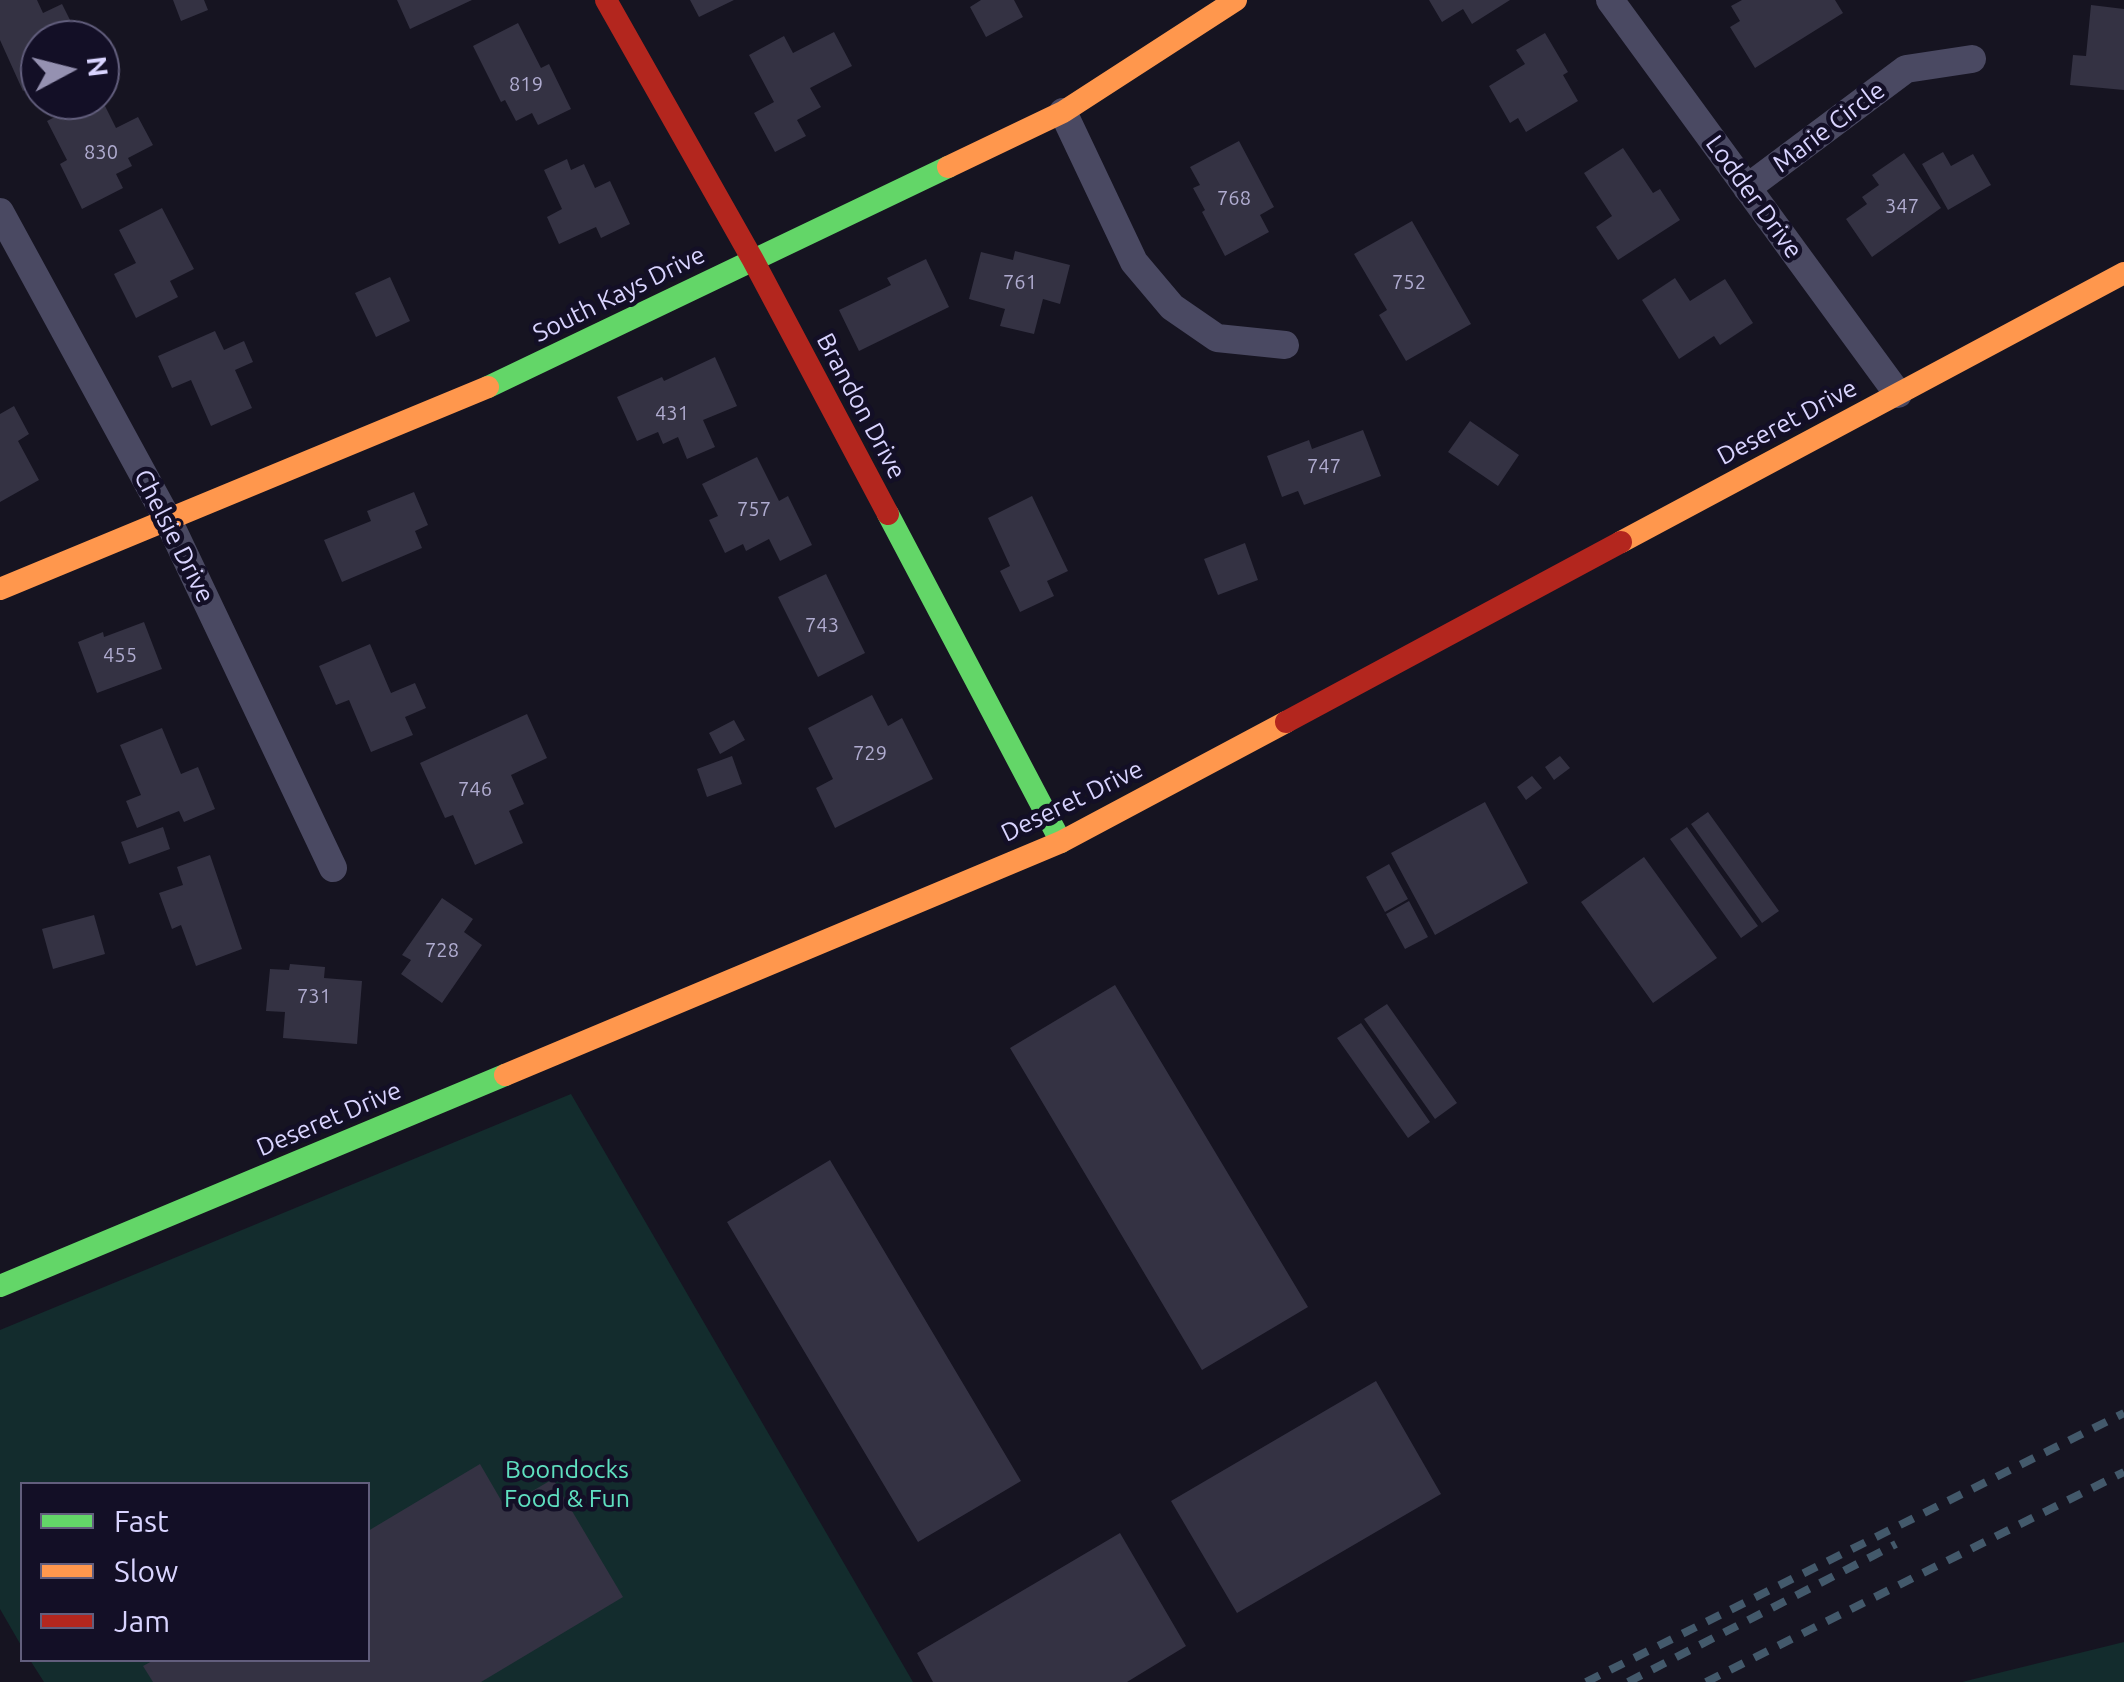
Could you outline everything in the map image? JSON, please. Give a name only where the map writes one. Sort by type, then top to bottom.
[{"type":"street","name":"Brandon Drive","points":[[606,0],[753,260],[1061,842]]},
{"type":"street","name":"South Kays Drive","points":[[0,589],[466,398],[1064,112],[1236,0]]},
{"type":"street","name":"Lodder Drive","points":[[1610,0],[1898,394]]},
{"type":"street","name":"Marie Circle","points":[[1747,188],[1906,69],[1972,60]]},
{"type":"street","points":[[1064,112],[1134,262],[1172,308],[1218,338],[1286,345]]},
{"type":"street","name":"Chelsie Drive","points":[[0,212],[168,520],[334,868]]},
{"type":"street","name":"Deseret Drive","points":[[0,1286],[1061,842],[2124,273]]},
{"type":"green space","name":"Boondocks Food & Fun","points":[[571,1094],[913,1682],[44,1682],[31,1662],[370,1662],[370,1482],[20,1482],[20,1644],[0,1609],[0,1330]]},
{"type":"green space","points":[[2124,1642],[2124,1682],[1962,1682]]},
{"type":"building","points":[[0,0],[37,0],[43,13],[62,4],[70,20],[20,20],[20,84],[0,40]]},
{"type":"building","points":[[173,0],[204,0],[208,10],[181,21]]},
{"type":"building","points":[[397,0],[472,0],[410,29]]},
{"type":"building","points":[[690,0],[734,0],[699,17]]},
{"type":"building","points":[[981,0],[1014,0],[1023,17],[986,37],[970,7]]},
{"type":"building","points":[[1429,0],[1510,0],[1472,24],[1463,9],[1442,22]]},
{"type":"building","points":[[1742,0],[1835,0],[1843,13],[1755,68],[1730,27],[1740,21],[1731,6]]},
{"type":"building","points":[[2091,5],[2124,9],[2124,90],[2070,85],[2073,55],[2086,56]]},
{"type":"building","points":[[518,23],[541,68],[549,64],[571,109],[538,125],[532,113],[516,121],[505,100],[501,102],[473,46]]},
{"type":"building","points":[[834,32],[852,66],[810,88],[821,107],[797,120],[806,136],[775,152],[754,113],[774,102],[749,55],[784,36],[793,53]]},
{"type":"building","points":[[1545,33],[1568,72],[1563,75],[1578,101],[1526,132],[1518,118],[1510,123],[1489,86],[1525,64],[1516,50]]},
{"type":"building","points":[[138,117],[153,145],[128,158],[132,166],[116,174],[123,188],[82,209],[60,164],[67,160],[47,121],[112,120],[116,128]]},
{"type":"building","points":[[1239,141],[1274,207],[1260,215],[1269,232],[1225,256],[1202,212],[1205,210],[1193,188],[1200,185],[1190,167]]},
{"type":"building","points":[[1623,148],[1653,193],[1660,189],[1680,220],[1618,260],[1596,227],[1612,216],[1584,173]]},
{"type":"building","points":[[1943,152],[1951,166],[1973,154],[1991,185],[1948,210],[1922,164]]},
{"type":"building","points":[[1904,153],[1941,208],[1872,257],[1846,219],[1867,204],[1862,197],[1879,185],[1872,175]]},
{"type":"building","points":[[567,159],[571,170],[584,164],[595,188],[610,181],[630,224],[601,238],[596,227],[559,244],[547,217],[562,209],[544,170]]},
{"type":"building","points":[[162,208],[194,269],[170,281],[178,297],[136,318],[114,274],[136,263],[119,230]]},
{"type":"building","points":[[1412,221],[1471,324],[1406,361],[1379,315],[1387,310],[1354,254]]},
{"type":"building","points":[[1015,251],[1070,265],[1060,304],[1043,299],[1034,334],[1000,326],[1005,309],[969,299],[981,252],[1013,260]]},
{"type":"building","points":[[926,259],[949,307],[859,351],[839,310],[891,285],[887,278]]},
{"type":"building","points":[[390,277],[410,321],[376,337],[355,293]]},
{"type":"building","points":[[1675,278],[1690,301],[1725,279],[1753,323],[1720,345],[1714,336],[1679,359],[1642,300]]},
{"type":"building","points":[[215,331],[224,350],[244,341],[253,362],[235,370],[252,408],[211,426],[191,380],[172,388],[158,356]]},
{"type":"building","points":[[715,357],[737,406],[703,420],[715,447],[687,459],[678,437],[663,444],[658,432],[637,441],[617,397]]},
{"type":"building","points":[[14,406],[29,434],[18,441],[39,480],[0,502],[0,414]]},
{"type":"building","points":[[1470,421],[1519,455],[1498,486],[1448,452]]},
{"type":"building","points":[[1363,430],[1381,476],[1304,505],[1298,491],[1282,497],[1267,456],[1309,440],[1312,449]]},
{"type":"building","points":[[757,457],[779,501],[788,496],[812,545],[780,561],[769,539],[746,551],[743,544],[725,553],[709,520],[718,516],[702,484]]},
{"type":"building","points":[[414,492],[428,525],[415,531],[422,548],[342,582],[324,540],[371,521],[367,511]]},
{"type":"building","points":[[1032,496],[1068,571],[1047,581],[1054,596],[1020,612],[1000,571],[1010,566],[988,518]]},
{"type":"building","points":[[1245,543],[1258,580],[1218,595],[1204,559]]},
{"type":"building","points":[[826,574],[865,653],[818,677],[778,597]]},
{"type":"building","points":[[144,622],[162,669],[97,693],[78,642]]},
{"type":"building","points":[[370,644],[391,693],[415,683],[426,708],[405,717],[413,735],[371,752],[349,700],[336,705],[319,666]]},
{"type":"building","points":[[872,695],[888,726],[902,718],[933,779],[835,828],[816,788],[833,779],[808,728]]},
{"type":"building","points":[[527,714],[547,758],[511,775],[524,804],[509,811],[523,843],[475,865],[453,815],[445,818],[420,763]]},
{"type":"building","points":[[734,720],[745,740],[720,754],[709,733]]},
{"type":"building","points":[[162,728],[181,774],[198,767],[215,809],[184,822],[179,811],[137,828],[126,801],[141,795],[120,745]]},
{"type":"building","points":[[732,756],[742,784],[707,797],[697,769]]},
{"type":"building","points":[[1560,756],[1570,768],[1554,780],[1545,767]]},
{"type":"building","points":[[1532,776],[1542,788],[1526,800],[1517,787]]},
{"type":"building","points":[[1485,802],[1528,883],[1435,935],[1391,853]]},
{"type":"building","points":[[1708,812],[1779,911],[1762,923],[1691,824]]},
{"type":"building","points":[[163,827],[170,849],[129,864],[121,842]]},
{"type":"building","points":[[1687,827],[1758,926],[1741,938],[1670,839]]},
{"type":"building","points":[[210,855],[242,949],[196,966],[181,925],[172,929],[159,893],[183,885],[177,867]]},
{"type":"building","points":[[1644,857],[1717,958],[1653,1003],[1581,902]]},
{"type":"building","points":[[1389,864],[1408,899],[1385,912],[1366,877]]},
{"type":"building","points":[[442,898],[473,919],[464,932],[482,945],[442,1003],[401,974],[411,960],[402,955]]},
{"type":"building","points":[[1409,901],[1428,937],[1405,949],[1386,914]]},
{"type":"building","points":[[94,915],[105,954],[53,969],[42,929]]},
{"type":"building","points":[[290,964],[325,967],[324,978],[362,981],[357,1044],[283,1038],[285,1012],[266,1011],[270,969],[289,970]]},
{"type":"building","points":[[1115,985],[1308,1307],[1202,1370],[1010,1048]]},
{"type":"building","points":[[1387,1004],[1457,1103],[1435,1119],[1364,1019]]},
{"type":"building","points":[[1361,1023],[1430,1122],[1408,1138],[1337,1038]]},
{"type":"building","points":[[830,1160],[1021,1481],[918,1542],[727,1222]]},
{"type":"building","points":[[1376,1381],[1441,1494],[1237,1613],[1171,1501]]},
{"type":"building","points":[[480,1464],[505,1507],[553,1479],[623,1597],[481,1682],[153,1682],[143,1666],[150,1662],[370,1662],[370,1530]]},
{"type":"building","points":[[1120,1533],[1186,1646],[1127,1682],[933,1682],[917,1653]]},
{"type":"railway","points":[[1586,1682],[2124,1413]]},
{"type":"railway","points":[[1706,1682],[2124,1472]]},
{"type":"railway","points":[[1628,1682],[1896,1544]]},
{"type":"traffic: fast","points":[[488,387],[948,167]]},
{"type":"traffic: fast","points":[[888,514],[1061,842]]},
{"type":"traffic: fast","points":[[0,1286],[505,1075]]},
{"type":"traffic: slow","points":[[948,167],[1063,112],[1236,0]]},
{"type":"traffic: slow","points":[[1621,542],[2124,273]]},
{"type":"traffic: slow","points":[[0,589],[488,387]]},
{"type":"traffic: slow","points":[[505,1075],[1061,842],[1286,722]]},
{"type":"traffic: jam","points":[[606,0],[753,260],[888,514]]},
{"type":"traffic: jam","points":[[1286,722],[1621,542]]}]
